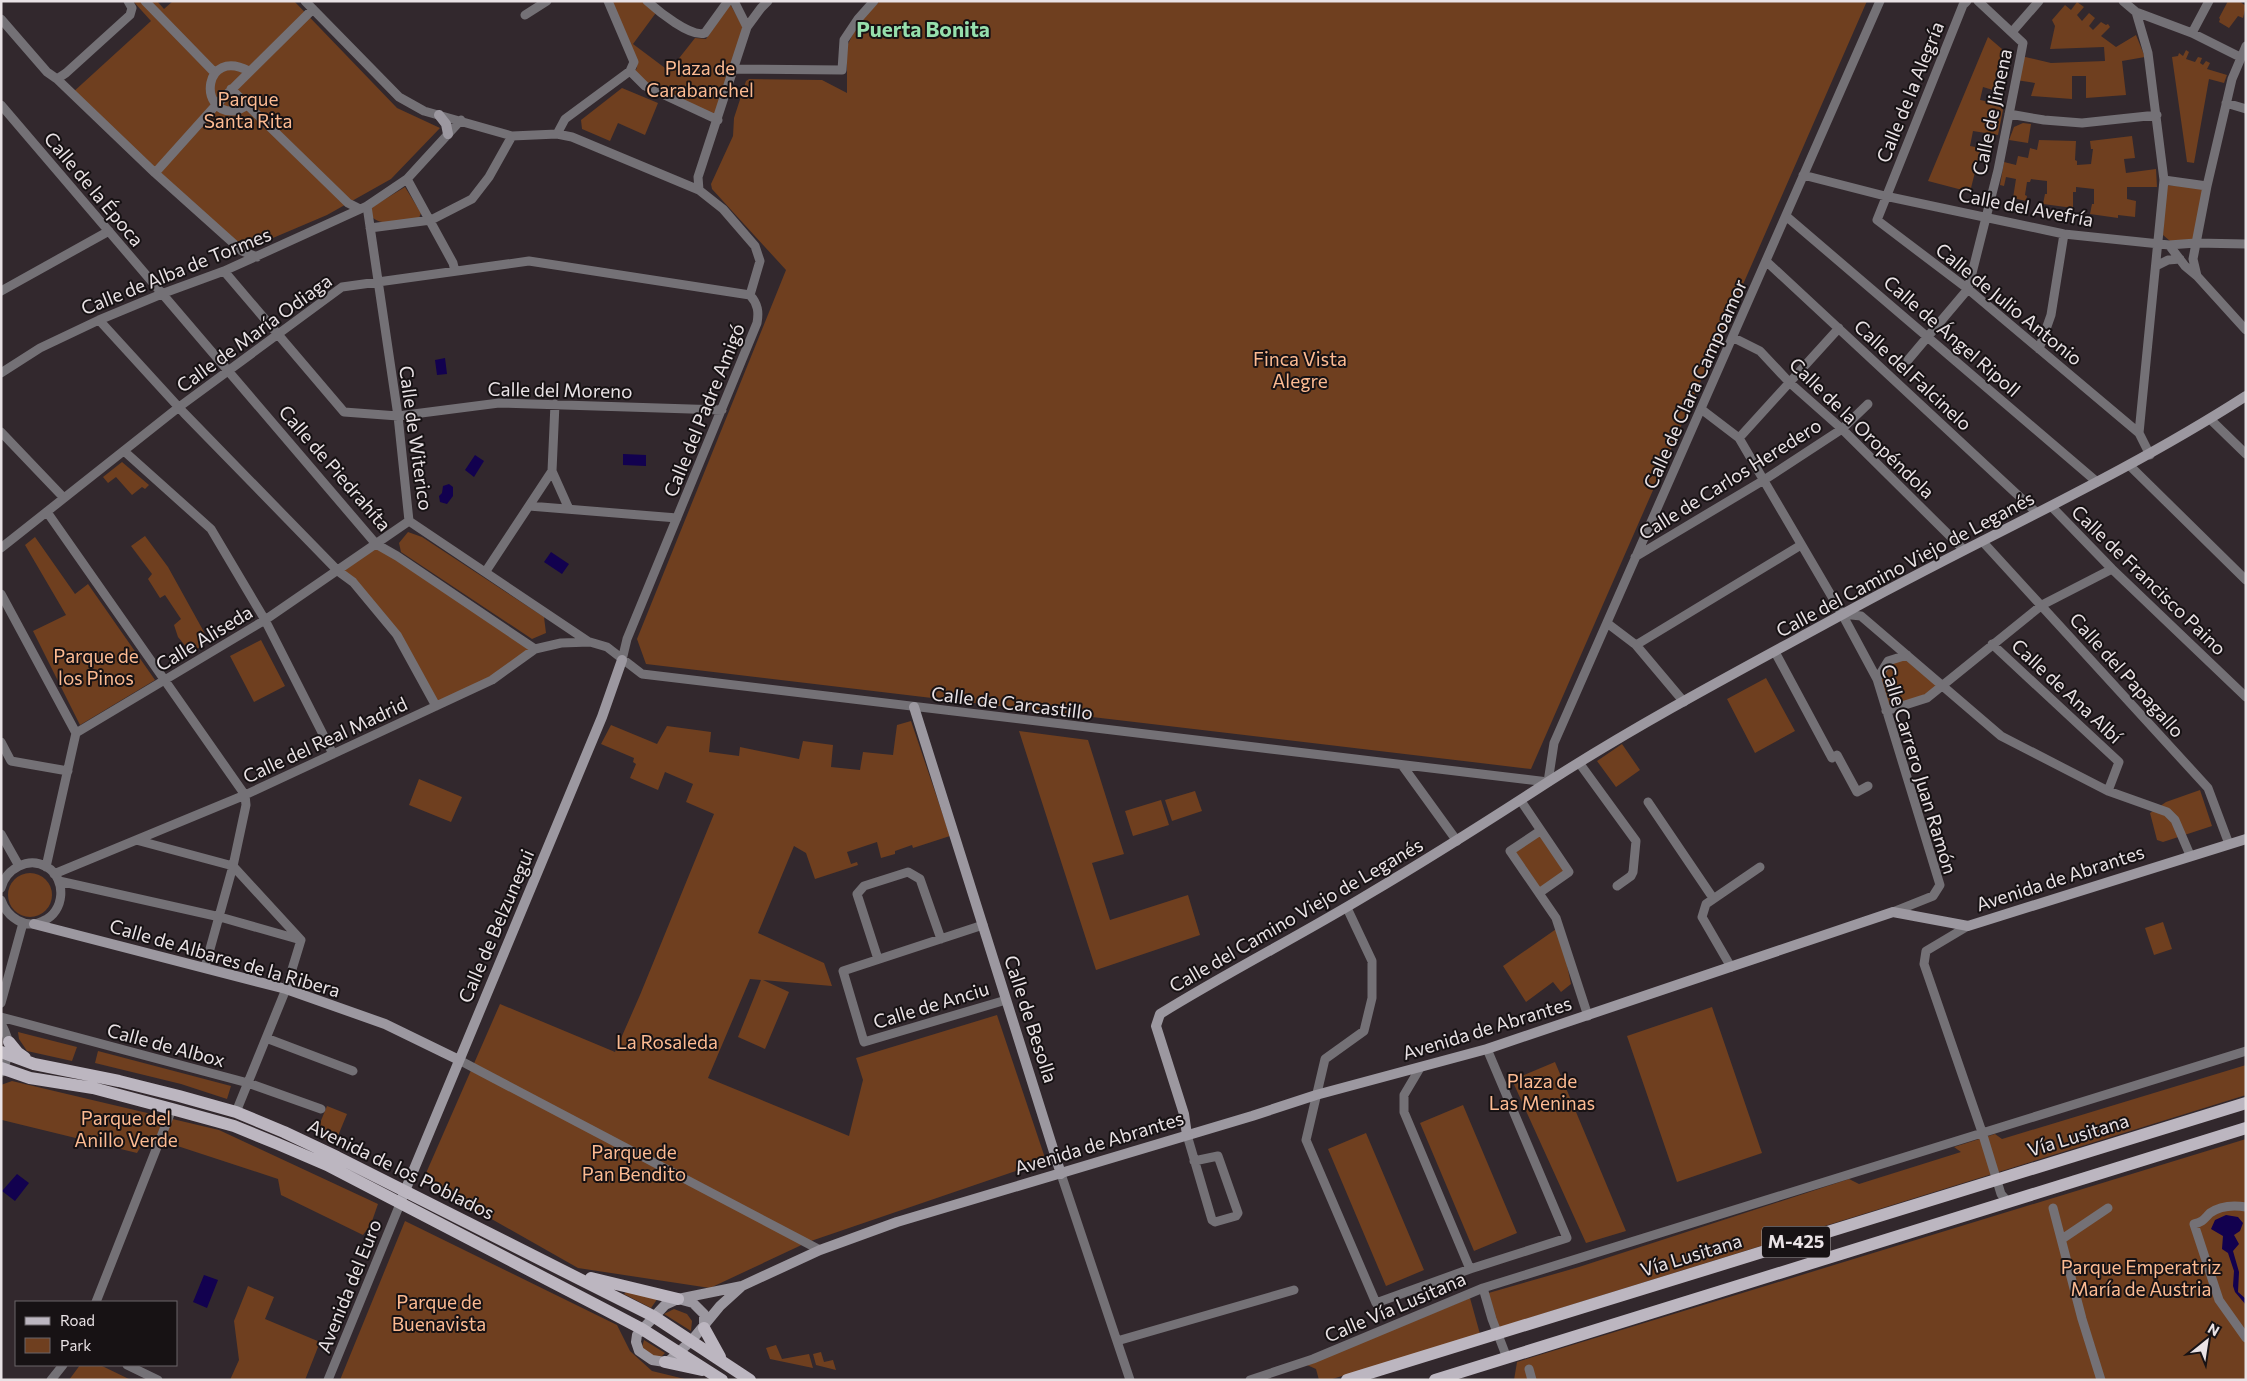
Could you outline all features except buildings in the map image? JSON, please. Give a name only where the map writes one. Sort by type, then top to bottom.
[{"type":"main road","name":"Avenida de los Poblados","points":[[5,1039],[18,1053],[34,1064],[119,1081],[236,1112],[302,1140],[653,1316],[721,1359],[750,1380]]},
{"type":"main road","name":"Avenida de los Poblados","points":[[2,1072],[12,1076],[93,1088],[234,1126],[328,1165],[606,1310],[640,1332]]},
{"type":"main road","name":"Vía Lusitana","points":[[1347,1380],[2246,1103]]},
{"type":"main road","points":[[2171,1126],[2182,1138],[2179,1149]]},
{"type":"main road","name":"M-425","points":[[1435,1380],[1673,1308],[2007,1201],[2246,1128]]},
{"type":"main road","points":[[560,1270],[622,1287],[678,1299]]},
{"type":"main road","points":[[704,1328],[721,1359]]},
{"type":"main road","points":[[640,1332],[680,1352],[717,1376]]},
{"type":"main road","points":[[665,1362],[717,1376]]},
{"type":"street","points":[[145,1],[215,73]]},
{"type":"street","points":[[305,1],[400,97],[424,111],[512,136],[557,134],[572,137],[699,190],[723,209],[755,246],[760,261],[750,296]]},
{"type":"street","points":[[525,15],[547,1]]},
{"type":"street","points":[[557,134],[565,119],[630,71],[634,62],[608,1]]},
{"type":"street","points":[[647,1],[691,32],[700,34],[705,32],[728,1]]},
{"type":"street","points":[[734,1],[747,27]]},
{"type":"street","points":[[699,190],[698,177],[735,69],[747,27],[768,1]]},
{"type":"street","points":[[735,69],[842,70],[844,40],[858,19],[874,1]]},
{"type":"street","name":"Calle de Clara Campoamor","points":[[1548,782],[1554,743],[1734,338],[1880,1]]},
{"type":"street","name":"Calle de la Alegría","points":[[1885,196],[1963,5],[1968,1]]},
{"type":"street","points":[[1978,1],[2012,32],[2039,1]]},
{"type":"street","points":[[2123,1],[2136,12],[2192,33],[2240,57]]},
{"type":"street","points":[[2192,33],[2209,1]]},
{"type":"street","points":[[57,79],[130,15],[130,5]]},
{"type":"street","points":[[155,173],[248,71],[313,9]]},
{"type":"street","points":[[2136,12],[2148,53],[2164,180],[2139,433],[2150,455]]},
{"type":"street","points":[[1,19],[47,72],[57,79],[155,173],[242,251],[257,257]]},
{"type":"street","name":"Calle de Jimena","points":[[1968,289],[1987,218],[2023,43],[2012,32]]},
{"type":"street","points":[[2197,276],[2193,260],[2207,186],[2226,103],[2240,57],[2246,46]]},
{"type":"street","points":[[248,71],[237,65],[225,66],[215,73],[209,84],[210,95],[216,105],[225,110],[235,111],[248,105]]},
{"type":"street","points":[[630,71],[645,86],[718,120]]},
{"type":"street","points":[[231,89],[348,203],[363,208]]},
{"type":"street","points":[[2226,103],[2246,109]]},
{"type":"street","name":"Calle de la Época","points":[[1,104],[108,231],[164,293]]},
{"type":"street","points":[[2009,114],[2082,124],[2157,115]]},
{"type":"street","points":[[439,115],[446,124],[448,134]]},
{"type":"street","name":"Calle de Alba de Tormes","points":[[1,373],[40,348],[99,320],[257,257],[363,208],[407,179],[461,120]]},
{"type":"street","points":[[370,228],[430,220],[472,199],[489,177],[512,136]]},
{"type":"street","name":"Calle del Avefría","points":[[1803,175],[1885,196],[2064,234],[2169,245],[2196,243],[2246,244]]},
{"type":"street","points":[[407,179],[453,263],[455,271]]},
{"type":"street","points":[[2164,180],[2207,186]]},
{"type":"street","name":"Calle de Julio Antonio","points":[[1885,196],[1877,220],[1968,289],[2139,433]]},
{"type":"street","name":"Calle de Witerico","points":[[363,208],[370,228],[398,416],[409,521],[590,642]]},
{"type":"street","name":"Calle de Ángel Ripoll","points":[[1786,216],[2097,482]]},
{"type":"street","points":[[1,291],[108,231]]},
{"type":"street","points":[[2039,349],[2051,315],[2064,234]]},
{"type":"street","points":[[2169,245],[2180,260],[2246,330]]},
{"type":"street","points":[[2156,266],[2168,260],[2180,260]]},
{"type":"street","name":"Calle de María Odiaga","points":[[1,548],[124,452],[178,407],[342,287],[529,261],[750,296]]},
{"type":"street","name":"Calle del Falcinelo","points":[[1766,262],[2036,512]]},
{"type":"street","name":"Calle del Moreno","points":[[224,271],[344,412],[398,416],[499,402],[722,410]]},
{"type":"street","points":[[1908,360],[1968,289]]},
{"type":"street","name":"Calle de Piedrahíta","points":[[164,293],[376,544],[397,556],[535,649]]},
{"type":"street","name":"Calle del Padre Amigó","points":[[622,660],[627,639],[757,323],[759,312],[755,301],[750,296]]},
{"type":"street","points":[[99,320],[178,407],[338,572],[353,582],[397,636],[436,706]]},
{"type":"street","points":[[1701,409],[1739,438],[1839,328]]},
{"type":"street","name":"Calle de la Oropéndola","points":[[1734,338],[1760,351],[1963,549]]},
{"type":"street","name":"Calle del Camino Viejo de Leganés","points":[[1194,1161],[1218,1156],[1238,1213],[1236,1216],[1215,1222],[1212,1220],[1194,1161],[1184,1114],[1156,1026],[1160,1014],[1347,908],[1521,801],[1548,782],[1684,702],[1963,549],[2036,512],[2052,507],[2130,466],[2246,396]]},
{"type":"street","points":[[555,404],[552,471],[569,509]]},
{"type":"street","name":"Calle de Carlos Heredero","points":[[1635,558],[1764,480],[1842,429],[1868,404]]},
{"type":"street","points":[[2210,419],[2246,454]]},
{"type":"street","points":[[1,432],[64,498]]},
{"type":"street","name":"Calle Carrero Juan Ramón","points":[[1739,438],[1842,614],[1877,679],[1940,885],[1933,896],[1893,912]]},
{"type":"street","points":[[124,452],[211,529],[266,620],[333,754]]},
{"type":"street","points":[[2130,466],[2246,580]]},
{"type":"street","points":[[486,571],[552,471]]},
{"type":"street","points":[[529,506],[677,518]]},
{"type":"street","name":"Calle de Francisco Paino","points":[[2052,507],[2112,569],[2245,694]]},
{"type":"street","points":[[47,512],[244,795],[246,806],[233,866],[205,967]]},
{"type":"street","name":"Calle Aliseda","points":[[76,733],[266,620],[338,572],[409,521]]},
{"type":"street","name":"Calle del Papagallo","points":[[1982,541],[2208,788],[2230,844]]},
{"type":"street","points":[[1636,645],[1802,546]]},
{"type":"street","points":[[1886,711],[1927,698],[2042,605],[2112,569]]},
{"type":"street","points":[[1,594],[76,733],[46,867]]},
{"type":"street","points":[[1842,614],[1861,616],[2002,736],[2108,791],[2167,812],[2178,825],[2190,855]]},
{"type":"street","points":[[1607,623],[1636,645],[1684,702]]},
{"type":"street","name":"Calle del Real Madrid","points":[[56,877],[136,840],[244,795],[492,680],[535,649],[561,643],[590,642],[607,647]]},
{"type":"street","name":"Calle de Ana Albí","points":[[1992,644],[2119,762],[2108,791]]},
{"type":"street","name":"Calle de Carcastillo","points":[[607,647],[642,674],[1548,782]]},
{"type":"street","points":[[1775,652],[1832,758],[1837,755],[1856,792],[1868,786]]},
{"type":"street","points":[[1877,679],[1888,661],[1907,655]]},
{"type":"street","name":"Calle de Belzunegui","points":[[400,1204],[602,717],[622,660]]},
{"type":"street","name":"Calle de Besolla","points":[[914,707],[1061,1174],[1130,1380]]},
{"type":"street","points":[[1,742],[11,761],[68,771]]},
{"type":"street","points":[[1580,764],[1636,841],[1631,876],[1617,886]]},
{"type":"street","points":[[1402,765],[1457,841]]},
{"type":"street","points":[[1521,801],[1569,872],[1539,893]]},
{"type":"street","points":[[1648,802],[1713,898]]},
{"type":"street","points":[[1540,830],[1510,851],[1556,918],[1588,1016]]},
{"type":"street","points":[[1,834],[18,866]]},
{"type":"street","name":"Avenida de Abrantes","points":[[640,1332],[664,1305],[678,1299],[742,1286],[820,1250],[897,1222],[1061,1174],[1316,1095],[1487,1049],[1893,912],[1968,926],[2246,839]]},
{"type":"street","points":[[136,840],[233,866],[301,940]]},
{"type":"street","points":[[1,888],[5,878],[18,866],[36,864],[46,867],[56,877],[220,917],[301,940]]},
{"type":"street","points":[[1732,967],[1702,917],[1706,904],[1760,867]]},
{"type":"street","points":[[941,939],[920,879],[908,872],[864,886],[858,894],[878,960],[941,939],[983,925]]},
{"type":"street","points":[[1,900],[9,914],[22,923],[34,924],[51,917],[61,900],[56,877]]},
{"type":"street","points":[[1347,908],[1372,961],[1372,998],[1364,1031],[1325,1059],[1306,1140],[1376,1302],[1567,1238],[1487,1049]]},
{"type":"street","points":[[1,1003],[22,923]]},
{"type":"street","name":"Calle de Albares de la Ribera","points":[[34,924],[286,989],[385,1024],[459,1060]]},
{"type":"street","points":[[1968,926],[1926,951],[1924,964],[1982,1132],[2001,1194],[2007,1201]]},
{"type":"street","points":[[236,1112],[286,989],[301,940]]},
{"type":"street","name":"Calle de Anciu","points":[[878,960],[842,971],[864,1042],[1006,1000]]},
{"type":"street","name":"Calle de Albox","points":[[1,1017],[248,1083],[320,1109]]},
{"type":"street","points":[[266,1038],[353,1071]]},
{"type":"street","points":[[2,1072],[5,1039]]},
{"type":"street","name":"Vía Lusitana","points":[[1483,1288],[2246,1051]]},
{"type":"street","points":[[459,1060],[820,1250]]},
{"type":"street","points":[[1420,1068],[1404,1095],[1404,1112],[1470,1269]]},
{"type":"street","points":[[96,1301],[172,1109]]},
{"type":"street","name":"Avenida del Euro","points":[[328,1380],[400,1204]]},
{"type":"street","points":[[2246,1207],[2222,1208],[2210,1213],[2203,1222],[2194,1224],[2219,1300],[2246,1338]]},
{"type":"street","points":[[2053,1208],[2082,1319],[2101,1380]]},
{"type":"street","points":[[2062,1239],[2108,1208]]},
{"type":"street","name":"Avenida de Abrantes","points":[[665,1362],[680,1352],[704,1328],[720,1306],[742,1286]]},
{"type":"street","name":"Calle Vía Lusitana","points":[[1250,1380],[1313,1359],[1483,1288],[1492,1319],[1507,1358]]},
{"type":"street","points":[[1117,1341],[1294,1290]]},
{"type":"street","points":[[678,1299],[693,1303],[704,1314],[704,1328]]},
{"type":"street","points":[[640,1332],[636,1342],[639,1351],[652,1360],[665,1362]]},
{"type":"street","points":[[51,1380],[62,1366]]},
{"type":"street","points":[[129,1366],[158,1380]]},
{"type":"street","points":[[1528,1369],[1532,1380]]},
{"type":"green space","name":"Parque Santa Rita","points":[[133,1],[157,1],[164,9],[173,1],[294,1],[397,108],[440,128],[391,179],[327,215],[242,251],[71,94],[151,21]]},
{"type":"green space","name":"Plaza de Carabanchel","points":[[607,1],[648,1],[658,10],[633,44],[669,71],[695,38],[706,39],[730,4],[744,29],[718,120],[645,86],[633,73],[637,68]]},
{"type":"green space","name":"Finca Vista Alegre","points":[[880,1],[1867,1],[1531,769],[646,664],[637,639],[786,270],[712,189],[711,184],[733,136],[734,118],[746,81],[749,79],[822,80],[847,93],[847,46],[859,22]]},
{"type":"green space","points":[[2228,1],[2239,1],[2246,6],[2243,18],[2238,16],[2229,28],[2219,22],[2219,18]]},
{"type":"green space","points":[[2077,2],[2084,7],[2077,15],[2082,21],[2089,13],[2095,18],[2089,26],[2093,30],[2101,22],[2106,25],[2108,24],[2110,27],[2101,36],[2116,47],[2136,35],[2145,57],[2122,61],[2126,95],[2086,98],[2086,76],[2072,76],[2072,99],[2031,96],[2035,83],[2016,80],[2021,56],[2051,63],[2105,61],[2104,47],[2050,49],[2055,26],[2052,20],[2065,5],[2071,10]]},
{"type":"green space","points":[[1988,37],[2002,49],[1993,90],[1983,87],[1980,100],[2004,105],[1998,135],[1973,131],[1970,146],[1981,148],[1970,192],[1928,181]]},
{"type":"green space","points":[[2186,50],[2189,52],[2186,59],[2195,62],[2198,57],[2202,58],[2200,63],[2203,65],[2206,61],[2210,63],[2207,69],[2227,75],[2224,83],[2209,79],[2194,163],[2187,162],[2172,57],[2178,56],[2179,53],[2183,56]]},
{"type":"green space","points":[[622,88],[658,103],[645,135],[618,123],[610,141],[582,129],[581,120]]},
{"type":"green space","points":[[2023,123],[2031,124],[2028,143],[2009,140],[2014,127]]},
{"type":"green space","points":[[2132,136],[2135,158],[2124,159],[2126,173],[2156,169],[2157,187],[2127,187],[2127,199],[2136,201],[2135,217],[2118,215],[2118,218],[2090,214],[2092,204],[2094,204],[2094,189],[2076,187],[2076,192],[2073,192],[2073,208],[2043,204],[2045,194],[2047,194],[2047,181],[2031,179],[2030,182],[2027,182],[2026,201],[2013,198],[2016,179],[2006,177],[2004,186],[2000,185],[2004,162],[2016,165],[2018,156],[2028,158],[2030,148],[2037,150],[2039,140],[2076,141],[2075,160],[2077,165],[2091,164],[2093,149],[2091,149],[2090,141]]},
{"type":"green space","points":[[2165,185],[2204,188],[2194,241],[2170,241],[2163,235]]},
{"type":"green space","points":[[405,187],[421,213],[419,218],[388,223],[372,217],[372,207]]},
{"type":"green space","points":[[122,462],[149,485],[145,489],[142,487],[132,495],[116,477],[108,483],[103,477]]},
{"type":"green space","points":[[408,532],[422,537],[544,617],[546,633],[532,639],[401,552],[399,543]]},
{"type":"green space","points":[[145,536],[168,567],[209,641],[191,653],[178,637],[174,625],[181,619],[165,595],[160,598],[148,579],[152,574],[131,546]]},
{"type":"green space","name":"Parque de los Pinos","points":[[35,537],[75,594],[88,584],[155,680],[80,725],[33,631],[66,615],[25,545]]},
{"type":"green space","points":[[376,544],[535,649],[492,680],[436,706],[398,634],[339,571]]},
{"type":"green space","points":[[261,640],[285,686],[254,702],[230,656]]},
{"type":"green space","points":[[1907,655],[1942,685],[1927,698],[1886,711],[1877,679],[1888,661]]},
{"type":"green space","points":[[1766,678],[1795,731],[1755,753],[1727,699]]},
{"type":"green space","name":"Parque de Pan Bendito","points":[[911,721],[950,836],[913,848],[912,845],[895,851],[895,854],[881,858],[877,842],[847,852],[851,864],[857,862],[858,865],[815,879],[806,853],[794,846],[758,933],[824,963],[832,986],[763,980],[789,992],[765,1049],[738,1037],[761,980],[750,979],[708,1078],[849,1136],[863,1080],[856,1058],[997,1015],[1044,1155],[1042,1162],[808,1242],[710,1288],[578,1268],[423,1180],[500,1004],[615,1052],[640,995],[714,814],[686,802],[693,784],[665,772],[658,790],[630,778],[636,764],[633,762],[634,758],[601,744],[611,725],[657,744],[667,726],[711,732],[709,752],[739,756],[740,747],[799,759],[803,741],[833,745],[831,767],[860,770],[863,752],[893,755],[897,725]]},
{"type":"green space","points":[[1019,731],[1088,740],[1124,854],[1092,863],[1110,920],[1188,895],[1200,935],[1096,970]]},
{"type":"green space","points":[[1622,744],[1640,770],[1616,787],[1597,761]]},
{"type":"green space","points":[[419,779],[462,797],[451,822],[409,805]]},
{"type":"green space","points":[[2200,790],[2212,826],[2163,842],[2157,840],[2150,813],[2166,802]]},
{"type":"green space","points":[[1195,791],[1202,811],[1172,821],[1165,800]]},
{"type":"green space","points":[[1161,800],[1169,825],[1133,836],[1125,811]]},
{"type":"green space","points":[[1540,831],[1569,872],[1539,893],[1510,851]]},
{"type":"green space","points":[[30,873],[42,877],[48,883],[52,895],[48,907],[42,913],[30,917],[18,913],[12,907],[8,895],[12,883],[18,877]]},
{"type":"green space","points":[[2163,922],[2172,949],[2154,955],[2145,928]]},
{"type":"green space","points":[[1559,927],[1571,984],[1561,992],[1553,982],[1526,1002],[1503,966]]},
{"type":"green space","points":[[1712,1007],[1762,1153],[1677,1182],[1627,1036]]},
{"type":"green space","points":[[18,1032],[77,1047],[72,1061],[27,1051],[19,1039]]},
{"type":"green space","points":[[98,1051],[231,1086],[227,1099],[181,1084],[95,1063]]},
{"type":"green space","name":"Plaza de Las Meninas","points":[[1555,1062],[1626,1231],[1586,1243],[1512,1080]]},
{"type":"green space","points":[[2246,1065],[2246,1095],[1497,1328],[1485,1294],[1579,1267],[1849,1179],[1859,1184],[1961,1152],[1954,1147],[1995,1134],[2002,1139]]},
{"type":"green space","name":"Parque del Anillo Verde","points":[[12,1081],[219,1130],[378,1204],[371,1224],[363,1235],[281,1195],[278,1179],[147,1136],[137,1153],[2,1120],[1,1085]]},
{"type":"green space","points":[[1463,1105],[1517,1233],[1474,1251],[1420,1123]]},
{"type":"green space","points":[[327,1106],[347,1114],[335,1143],[315,1135]]},
{"type":"green space","points":[[1366,1133],[1424,1270],[1386,1286],[1328,1149]]},
{"type":"green space","name":"Parque Emperatriz María de Austria","points":[[2246,1139],[2246,1380],[1514,1380],[1517,1362]]},
{"type":"green space","name":"Parque de Buenavista","points":[[405,1221],[617,1325],[630,1351],[652,1371],[689,1380],[340,1380]]},
{"type":"green space","points":[[248,1286],[274,1297],[265,1319],[320,1342],[305,1380],[230,1380],[239,1360],[234,1321]]},
{"type":"green space","points":[[626,1292],[658,1298],[651,1308],[624,1294]]},
{"type":"green space","points":[[1470,1298],[1480,1334],[1329,1380],[1319,1380],[1316,1369],[1307,1365]]},
{"type":"green space","points":[[674,1309],[687,1314],[692,1321],[691,1331],[664,1314]]},
{"type":"green space","points":[[644,1340],[665,1353],[660,1358],[648,1355],[642,1347]]},
{"type":"green space","points":[[776,1345],[782,1359],[809,1354],[813,1368],[770,1359],[766,1348]]},
{"type":"green space","points":[[821,1352],[824,1362],[833,1360],[836,1370],[816,1365],[813,1354]]},
{"type":"green space","points":[[79,1366],[102,1366],[131,1380],[69,1380]]},
{"type":"shaded area","points":[[445,358],[447,374],[437,375],[435,360]]},
{"type":"shaded area","points":[[623,454],[646,455],[646,466],[623,465]]},
{"type":"shaded area","points":[[475,455],[484,461],[474,477],[465,470]]},
{"type":"shaded area","points":[[449,484],[453,487],[453,496],[447,504],[440,502],[439,496],[442,493],[443,486]]},
{"type":"shaded area","points":[[551,552],[569,564],[562,574],[544,562]]},
{"type":"shaded area","points":[[17,1174],[29,1183],[15,1201],[2,1191]]},
{"type":"shaded area","points":[[2226,1215],[2238,1217],[2243,1223],[2240,1231],[2234,1235],[2239,1244],[2233,1251],[2239,1272],[2238,1292],[2246,1299],[2246,1305],[2235,1292],[2233,1286],[2234,1271],[2228,1253],[2222,1249],[2223,1236],[2211,1229],[2215,1220]]},
{"type":"shaded area","points":[[204,1275],[218,1280],[207,1308],[193,1302]]},
{"type":"district","name":"Puerta Bonita","points":[[923,30]]},
{"type":"park label","name":"La Rosaleda","points":[[667,1042]]}]
